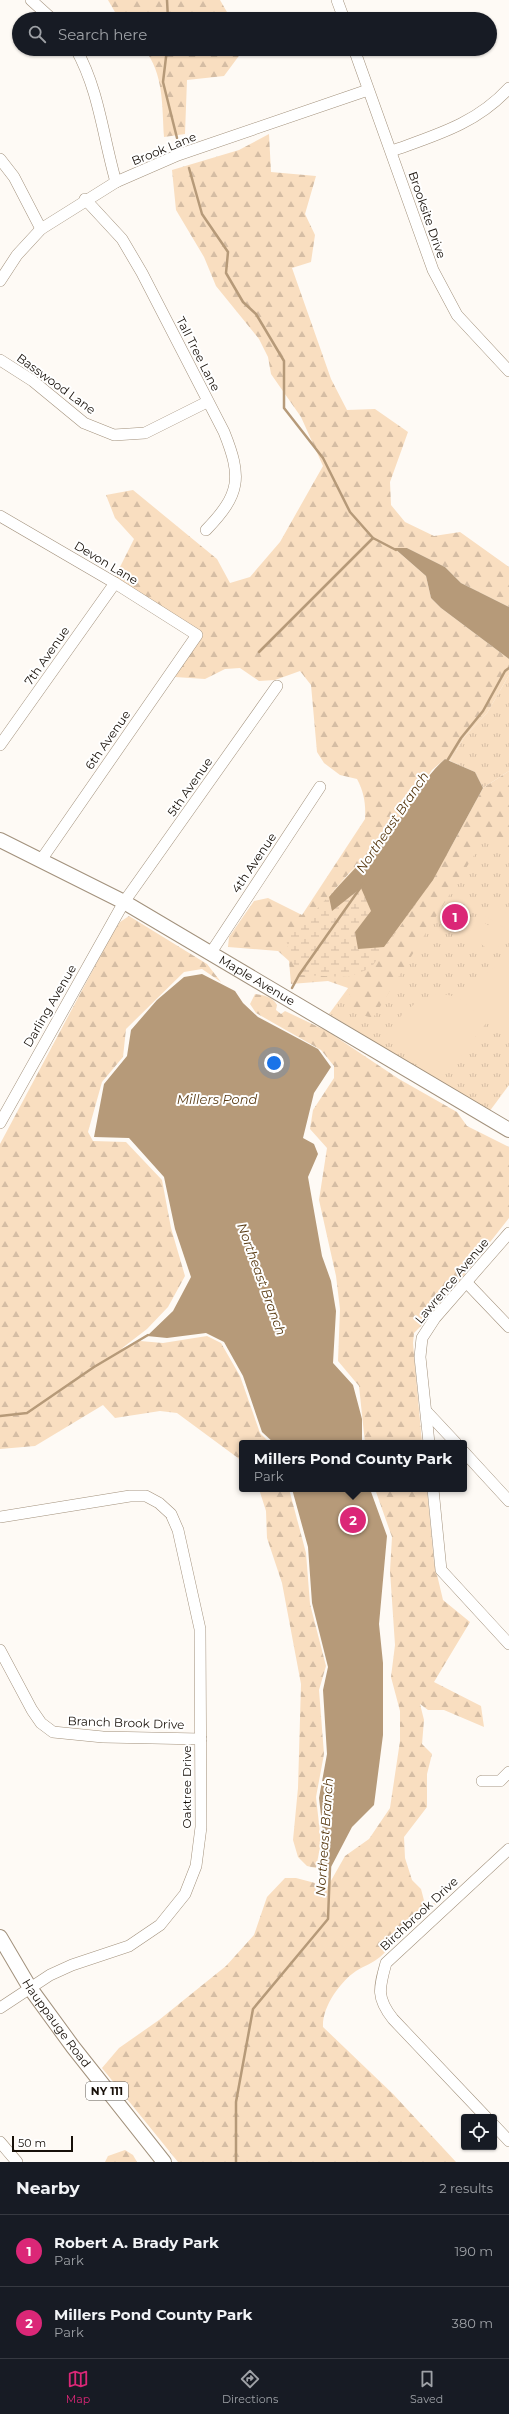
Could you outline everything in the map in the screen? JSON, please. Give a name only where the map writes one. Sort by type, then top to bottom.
[{"type":"main road","name":"Maple Avenue","points":[[0,840],[124,902],[509,1130]]},
{"type":"main road","name":"Hauppauge Road","points":[[0,1937],[30,1988],[73,2047],[164,2162]]},
{"type":"street","points":[[31,0],[44,12]]},
{"type":"street","points":[[340,2],[342,12]]},
{"type":"street","points":[[80,56],[87,69],[96,100],[106,151],[116,182]]},
{"type":"street","name":"Brooksite Drive","points":[[356,56],[392,151],[404,191],[433,270],[457,315],[508,367]]},
{"type":"street","points":[[392,151],[459,126],[477,117],[509,88]]},
{"type":"street","name":"Brook Lane","points":[[0,281],[17,255],[41,228],[85,199],[116,182],[178,155],[368,90]]},
{"type":"street","points":[[0,159],[14,177],[41,228]]},
{"type":"street","name":"Tall Tree Lane","points":[[85,199],[122,240],[142,273],[229,444],[234,457],[237,475],[232,498],[219,516],[206,530]]},
{"type":"street","name":"Basswood Lane","points":[[0,360],[33,381],[84,423],[114,435],[144,433],[207,402]]},
{"type":"street","name":"Devon Lane","points":[[0,516],[115,583],[197,635]]},
{"type":"street","name":"7th Avenue","points":[[0,745],[115,583]]},
{"type":"street","name":"6th Avenue","points":[[41,860],[197,635]]},
{"type":"street","name":"5th Avenue","points":[[124,902],[277,686]]},
{"type":"street","name":"4th Avenue","points":[[210,954],[320,788]]},
{"type":"street","name":"Darling Avenue","points":[[0,1123],[124,902]]},
{"type":"street","name":"Lawrence Avenue","points":[[429,1440],[420,1357],[422,1338],[435,1318],[467,1283],[509,1232]]},
{"type":"street","points":[[467,1283],[509,1327]]},
{"type":"street","points":[[427,1412],[453,1440]]},
{"type":"street","points":[[467,1455],[509,1501]]},
{"type":"street","points":[[433,1492],[441,1570],[509,1644]]},
{"type":"street","name":"Oaktree Drive","points":[[0,1517],[130,1496],[146,1496],[159,1503],[171,1514],[178,1530],[200,1629],[201,1739],[201,1827],[196,1866],[185,1894],[160,1925],[128,1946],[72,1965],[1,2005]]},
{"type":"street","name":"Branch Brook Drive","points":[[0,1650],[32,1710],[41,1723],[53,1732],[103,1738],[201,1739]]},
{"type":"street","points":[[482,1781],[500,1781],[509,1772]]},
{"type":"street","name":"Birchbrook Drive","points":[[483,2114],[392,2019],[384,2007],[379,1988],[386,1963],[509,1849]]},
{"type":"street","points":[[497,2128],[509,2141]]},
{"type":"street","points":[[0,2142],[17,2162]]},
{"type":"green space","points":[[108,0],[220,0],[227,12],[115,12]]},
{"type":"green space","points":[[149,56],[239,56],[224,76],[187,80],[185,134],[164,137],[161,91],[159,79]]},
{"type":"green space","points":[[269,134],[271,172],[316,176],[305,214],[315,235],[311,262],[292,268],[331,379],[347,410],[375,409],[408,432],[390,482],[391,505],[405,522],[434,536],[460,532],[509,567],[509,607],[461,583],[445,567],[407,548],[395,549],[426,576],[431,598],[441,608],[509,659],[509,675],[487,713],[465,736],[450,761],[445,759],[432,770],[395,824],[376,848],[351,871],[329,896],[433,880],[483,788],[509,771],[509,854],[490,838],[484,839],[373,1018],[354,1013],[348,988],[328,981],[291,984],[289,961],[278,951],[228,947],[229,937],[254,901],[268,898],[302,915],[365,819],[364,798],[357,779],[340,775],[324,763],[317,752],[311,685],[300,671],[275,680],[259,681],[240,668],[225,669],[205,679],[175,677],[202,633],[114,579],[134,539],[115,518],[106,495],[133,490],[217,559],[230,583],[250,577],[280,542],[323,466],[301,417],[271,374],[268,357],[259,339],[216,286],[204,257],[176,210],[172,170],[239,150]]},
{"type":"green space","points":[[509,675],[509,771],[483,788],[475,772],[450,761],[465,736],[487,713]]},
{"type":"green space","points":[[474,817],[509,845],[509,1085],[489,1112],[329,1014]]},
{"type":"green space","points":[[395,824],[434,862],[433,880],[371,968],[348,977],[299,975],[290,956],[286,939],[292,929],[305,922]]},
{"type":"green space","points":[[492,903],[509,915],[509,931],[484,915]]},
{"type":"green space","points":[[129,916],[207,964],[221,982],[202,969],[184,972],[126,1029],[123,1057],[102,1082],[88,1132],[93,1141],[126,1142],[162,1180],[171,1228],[185,1276],[168,1307],[147,1329],[121,1349],[140,1341],[163,1343],[207,1336],[221,1343],[240,1376],[260,1433],[267,1440],[239,1440],[239,1459],[177,1413],[160,1411],[115,1418],[103,1405],[35,1446],[0,1449],[0,1144],[111,936],[120,922]]},
{"type":"green space","points":[[479,919],[505,937],[494,953],[467,935]]},
{"type":"green space","points":[[509,958],[509,1039],[487,1022],[448,1073],[441,1075],[384,1037],[405,1012],[423,999],[433,995],[444,994],[455,997],[475,1012],[458,998],[478,978]]},
{"type":"green space","points":[[255,994],[271,998],[277,1005],[276,1010],[281,1014],[285,1011],[327,1031],[399,1079],[457,1112],[467,1126],[509,1147],[509,1218],[436,1311],[414,1333],[413,1343],[422,1440],[365,1440],[359,1386],[338,1361],[340,1309],[336,1276],[319,1200],[327,1148],[310,1129],[313,1110],[334,1078],[334,1066],[321,1050],[256,1013],[250,1004]]},
{"type":"green space","points":[[260,1492],[290,1492],[306,1553],[310,1604],[326,1666],[319,1690],[324,1754],[316,1797],[321,1842],[316,1868],[307,1866],[298,1857],[293,1840],[298,1788],[301,1684],[282,1583],[267,1538],[266,1511]]},
{"type":"green space","points":[[376,1492],[427,1492],[434,1562],[443,1600],[470,1622],[434,1682],[481,1706],[484,1727],[444,1710],[428,1710],[420,1704],[424,1720],[422,1744],[432,1754],[427,1774],[427,1807],[404,1837],[405,1858],[412,1880],[421,1889],[426,1908],[443,1898],[380,1957],[356,1971],[338,1988],[325,2011],[323,2027],[393,2094],[456,2162],[178,2162],[102,2068],[119,2048],[159,2020],[226,1966],[254,1935],[267,1897],[285,1878],[296,1878],[315,1883],[316,1892],[324,1893],[345,1856],[369,1839],[390,1808],[400,1741],[400,1711],[391,1677],[395,1645],[390,1571],[392,1537]]},
{"type":"green space","points":[[125,2150],[133,2155],[137,2162],[105,2162],[108,2156]]},
{"type":"water","points":[[394,548],[407,548],[445,567],[461,583],[509,607],[509,659],[441,608],[431,598],[426,576]]},
{"type":"water","points":[[445,759],[475,772],[483,788],[433,880],[384,947],[358,949],[355,932],[371,911],[361,888],[332,911],[329,897],[387,834],[418,790]]},
{"type":"water","name":"Millers Pond","points":[[202,974],[235,991],[243,1003],[258,1017],[318,1049],[331,1067],[314,1093],[303,1138],[314,1144],[318,1154],[308,1177],[322,1256],[331,1281],[336,1311],[333,1363],[353,1385],[362,1419],[362,1440],[271,1440],[262,1432],[243,1376],[224,1342],[206,1333],[167,1338],[147,1336],[173,1311],[191,1277],[175,1229],[164,1177],[129,1138],[94,1137],[104,1084],[127,1056],[131,1030],[157,1000],[184,977]]},
{"type":"water","points":[[293,1492],[371,1492],[387,1536],[379,1624],[383,1663],[383,1735],[374,1805],[352,1827],[330,1869],[319,1870],[324,1841],[319,1798],[327,1754],[323,1690],[328,1667],[312,1603],[308,1547]]},
{"type":"waterway","points":[[167,0],[168,12]]},
{"type":"waterway","points":[[166,56],[163,82],[177,138]]},
{"type":"waterway","points":[[189,168],[202,214],[228,252],[226,273],[243,302],[256,314],[284,361],[284,408],[323,458],[350,512],[373,538]]},
{"type":"waterway","points":[[259,652],[373,538],[396,550]]},
{"type":"waterway","name":"Northeast Branch","points":[[447,761],[461,738],[483,711],[505,671],[509,668]]},
{"type":"waterway","name":"Northeast Branch","points":[[292,988],[299,975],[363,884]]},
{"type":"waterway","points":[[0,1416],[27,1413],[94,1367],[148,1335]]},
{"type":"waterway","name":"Northeast Branch","points":[[236,2162],[236,2102],[253,2009],[328,1919],[330,1867]]},
{"type":"place","name":"Robert A. Brady Park","points":[[455,917]]},
{"type":"place","name":"Millers Pond County Park","points":[[353,1520]]}]
